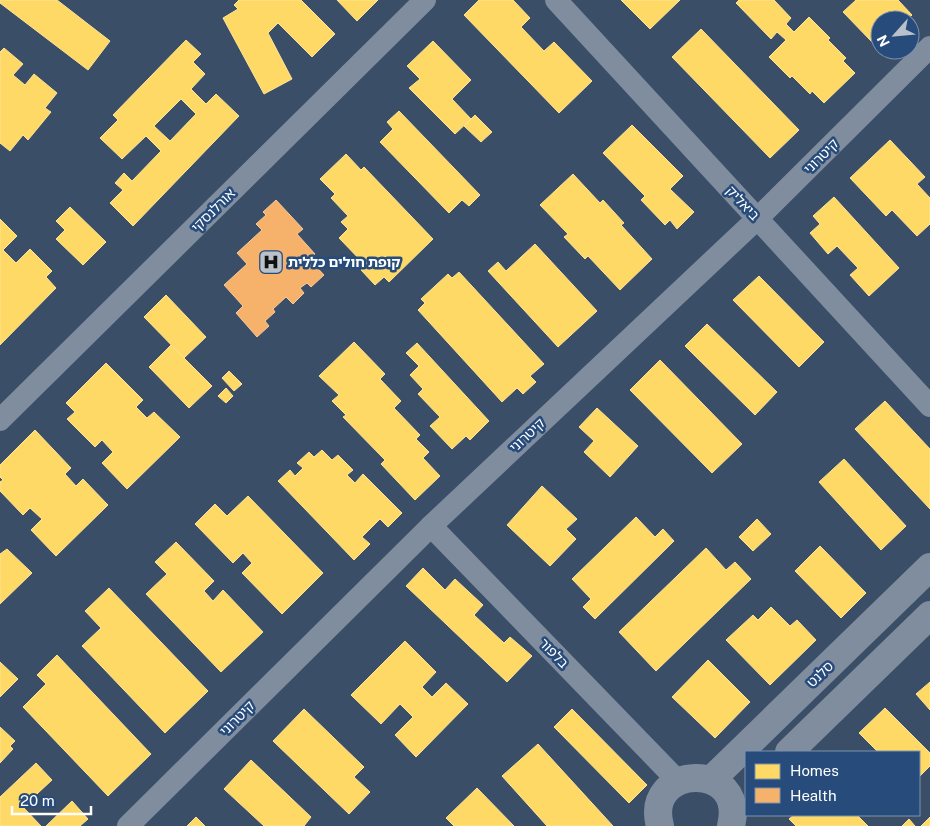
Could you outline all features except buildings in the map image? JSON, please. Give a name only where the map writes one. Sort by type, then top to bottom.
[{"type":"street","name":"אורלנסקי","points":[[0,420],[425,0]]},
{"type":"street","name":"ביאליק","points":[[556,0],[930,406]]},
{"type":"street","name":"קיטרוני","points":[[128,826],[431,526],[757,219],[930,48]]},
{"type":"street","name":"בלפור","points":[[431,526],[678,781]]},
{"type":"street","name":"סלנט","points":[[711,780],[930,567]]},
{"type":"street","points":[[790,751],[930,615]]},
{"type":"street","points":[[658,825],[658,811],[661,799],[668,788],[678,781],[700,776],[721,786],[737,809]]},
{"type":"place","name":"קופת חולים כללית","points":[[271,262]]}]
